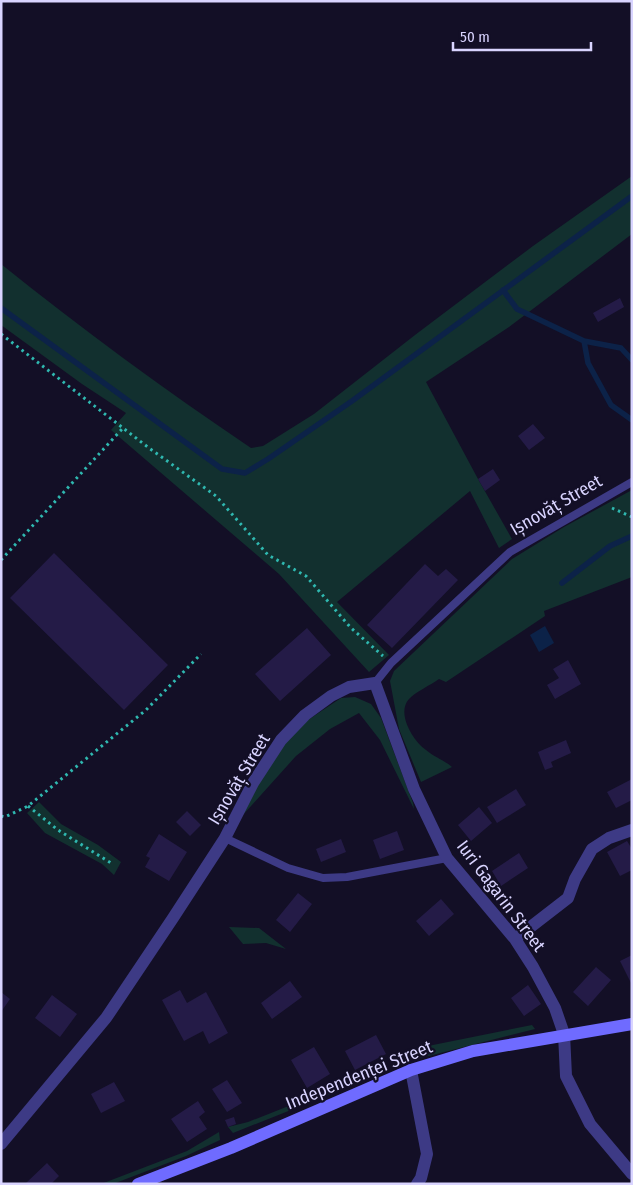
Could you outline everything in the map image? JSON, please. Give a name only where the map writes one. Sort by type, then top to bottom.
[{"type":"main road","name":"Independenței Street","points":[[138,1184],[231,1148],[411,1070],[473,1051],[564,1034],[632,1024]]},
{"type":"street","name":"Ișnovăț Street","points":[[1,1144],[106,1018],[225,838],[253,782],[281,740],[305,715],[331,696],[350,687],[375,684]]},
{"type":"street","name":"Iuri Gagarin Street","points":[[375,684],[414,789],[447,858],[515,939],[533,967],[555,1008],[564,1034],[566,1076],[590,1124],[632,1174]]},
{"type":"street","points":[[515,939],[568,898],[575,879],[592,849],[609,838],[632,830]]},
{"type":"street","points":[[411,1070],[427,1154],[421,1178],[417,1184]]},
{"type":"lane","name":"Ișnovăț Street","points":[[375,684],[391,663],[510,552],[632,482]]},
{"type":"lane","points":[[225,838],[288,868],[323,878],[346,878],[447,858]]},
{"type":"path","points":[[1,334],[123,428],[216,496],[268,554],[306,576],[351,628],[391,663]]},
{"type":"path","points":[[1,560],[123,428]]},
{"type":"path","points":[[1,816],[28,806],[146,710],[201,654]]},
{"type":"path","points":[[28,806],[58,830],[112,863]]},
{"type":"green space","points":[[632,176],[632,234],[509,327],[426,382],[512,539],[499,548],[470,491],[337,602],[389,655],[369,672],[279,574],[111,430],[126,413],[82,384],[1,325],[1,264],[93,335],[219,426],[251,448],[263,446],[314,414],[533,246]]},
{"type":"green space","points":[[632,490],[632,577],[544,611],[545,616],[446,682],[439,679],[409,699],[405,705],[404,712],[411,734],[432,755],[452,767],[421,782],[399,729],[390,681],[394,671],[512,559],[564,527]]},
{"type":"green space","points":[[355,697],[371,704],[381,718],[414,809],[380,740],[359,713],[330,729],[296,756],[242,816],[242,812],[277,752],[302,724],[341,698]]},
{"type":"green space","points":[[39,802],[61,824],[98,845],[121,862],[114,875],[102,864],[45,833],[27,813]]},
{"type":"green space","points":[[229,927],[259,928],[286,949],[266,943],[243,944]]},
{"type":"green space","points":[[532,1025],[535,1029],[417,1059],[412,1054],[428,1046]]},
{"type":"green space","points":[[342,1083],[341,1090],[233,1133],[228,1127],[248,1122],[339,1086]]},
{"type":"green space","points":[[219,1132],[220,1140],[186,1156],[113,1184],[101,1184],[187,1151]]},
{"type":"water","points":[[545,626],[554,643],[539,652],[530,635]]},
{"type":"building","points":[[620,298],[624,307],[598,322],[593,313]]},
{"type":"building","points":[[533,424],[545,438],[529,450],[518,436]]},
{"type":"building","points":[[493,469],[500,480],[485,491],[478,479]]},
{"type":"building","points":[[54,553],[168,665],[124,710],[10,598]]},
{"type":"building","points":[[425,564],[438,576],[446,569],[458,580],[392,648],[367,625]]},
{"type":"building","points":[[307,628],[331,655],[280,701],[255,674]]},
{"type":"building","points":[[568,660],[581,684],[555,699],[547,685],[559,678],[553,669]]},
{"type":"building","points":[[566,740],[571,753],[551,762],[553,767],[545,770],[538,752]]},
{"type":"building","points":[[632,779],[632,800],[616,808],[607,792]]},
{"type":"building","points":[[516,789],[526,805],[497,823],[487,807]]},
{"type":"building","points":[[479,807],[492,823],[471,841],[458,825]]},
{"type":"building","points":[[187,811],[201,825],[190,836],[176,822]]},
{"type":"building","points":[[397,831],[404,850],[380,859],[373,840]]},
{"type":"building","points":[[159,834],[187,852],[169,881],[145,867],[150,858],[146,856]]},
{"type":"building","points":[[341,839],[346,852],[321,862],[316,849]]},
{"type":"building","points":[[627,841],[632,849],[632,870],[620,876],[607,852]]},
{"type":"building","points":[[519,853],[528,868],[501,886],[492,871]]},
{"type":"building","points":[[298,893],[312,904],[290,932],[276,920]]},
{"type":"building","points":[[441,899],[454,914],[429,936],[416,921]]},
{"type":"building","points":[[632,955],[632,985],[620,961]]},
{"type":"building","points":[[596,967],[611,980],[588,1006],[573,992]]},
{"type":"building","points":[[290,981],[302,997],[272,1019],[261,1003]]},
{"type":"building","points":[[528,985],[541,1004],[524,1016],[511,998]]},
{"type":"building","points":[[180,990],[187,1003],[206,992],[228,1033],[209,1044],[203,1031],[184,1041],[162,1000]]},
{"type":"building","points":[[1,992],[10,999],[1,1012]]},
{"type":"building","points":[[52,995],[77,1014],[60,1037],[35,1018]]},
{"type":"building","points":[[376,1035],[386,1054],[355,1070],[345,1051]]},
{"type":"building","points":[[314,1047],[330,1074],[307,1088],[291,1060]]},
{"type":"building","points":[[227,1080],[242,1103],[227,1112],[212,1089]]},
{"type":"building","points":[[114,1082],[125,1101],[101,1113],[91,1094]]},
{"type":"building","points":[[198,1101],[205,1112],[199,1117],[207,1129],[187,1142],[171,1119]]},
{"type":"building","points":[[234,1117],[236,1124],[228,1127],[225,1120]]},
{"type":"building","points":[[47,1163],[59,1176],[51,1184],[26,1183]]},
{"type":"waterway","points":[[1,308],[222,469],[245,473],[352,401],[632,196]]},
{"type":"waterway","points":[[503,290],[517,309],[584,341],[621,348],[632,360]]},
{"type":"waterway","points":[[584,341],[588,363],[611,405],[632,420]]},
{"type":"waterway","points":[[562,583],[610,546],[632,536]]}]
